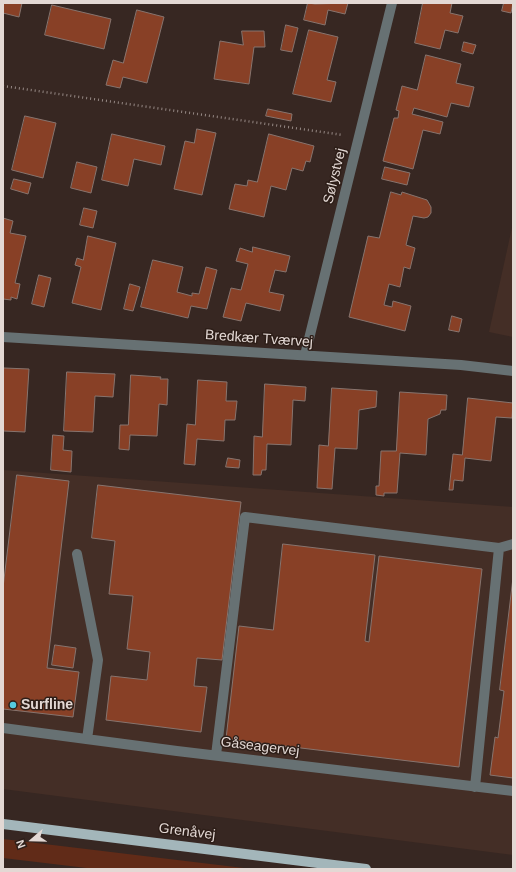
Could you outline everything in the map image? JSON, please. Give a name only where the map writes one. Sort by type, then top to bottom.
[{"type":"main road","name":"Grenåvej","points":[[3,824],[366,869]]},
{"type":"street","name":"Sølystvej","points":[[305,356],[392,3]]},
{"type":"street","name":"Bredkær Tværvej","points":[[3,337],[460,365],[513,371]]},
{"type":"street","points":[[216,756],[245,517],[499,548],[513,544]]},
{"type":"street","points":[[475,786],[499,548]]},
{"type":"street","points":[[77,554],[98,660],[87,739]]},
{"type":"street","name":"Gåseagervej","points":[[3,728],[216,756],[513,791]]},
{"type":"path","points":[[3,86],[359,137]]},
{"type":"shaded area","points":[[513,223],[513,337],[489,332]]},
{"type":"shaded area","points":[[3,470],[513,507],[513,855],[3,789]]},
{"type":"shaded area","points":[[3,839],[252,869],[95,869],[3,858]]},
{"type":"building","points":[[3,3],[22,3],[19,17],[3,13]]},
{"type":"building","points":[[308,3],[348,3],[345,14],[328,10],[325,25],[304,20]]},
{"type":"building","points":[[423,3],[452,3],[450,13],[463,16],[458,33],[445,30],[440,49],[415,43]]},
{"type":"building","points":[[504,3],[513,3],[511,13],[502,11]]},
{"type":"building","points":[[52,5],[111,19],[104,49],[45,35]]},
{"type":"building","points":[[137,10],[164,17],[147,83],[123,77],[120,88],[106,85],[113,60],[123,63]]},
{"type":"building","points":[[286,25],[298,28],[292,52],[281,50]]},
{"type":"building","points":[[309,30],[338,37],[327,80],[336,82],[331,102],[293,94]]},
{"type":"building","points":[[242,31],[264,31],[265,47],[254,47],[249,84],[214,79],[220,41],[243,45]]},
{"type":"building","points":[[464,42],[476,45],[473,54],[462,51]]},
{"type":"building","points":[[426,55],[461,64],[456,83],[474,87],[469,107],[451,103],[447,117],[414,108],[412,114],[443,122],[440,134],[423,130],[413,169],[383,161],[394,118],[398,118],[399,111],[396,110],[402,86],[417,90]]},
{"type":"building","points":[[268,109],[292,114],[291,121],[266,116]]},
{"type":"building","points":[[25,116],[56,123],[43,178],[12,170]]},
{"type":"building","points":[[197,129],[216,133],[202,195],[174,189],[185,141],[194,143]]},
{"type":"building","points":[[112,134],[165,146],[161,165],[134,159],[128,186],[102,180]]},
{"type":"building","points":[[269,134],[314,146],[310,162],[306,161],[303,171],[292,168],[286,190],[271,186],[264,217],[229,209],[235,184],[247,186],[248,180],[257,182]]},
{"type":"building","points":[[77,162],[97,167],[91,193],[71,188]]},
{"type":"building","points":[[385,167],[410,173],[407,185],[382,179]]},
{"type":"building","points":[[14,179],[31,183],[28,194],[11,189]]},
{"type":"building","points":[[391,192],[401,195],[402,192],[427,200],[431,207],[431,213],[428,217],[424,218],[413,216],[406,245],[415,248],[410,269],[404,267],[400,287],[389,284],[384,305],[392,307],[393,301],[411,306],[405,331],[349,317],[368,236],[379,238]]},
{"type":"building","points":[[84,208],[97,211],[93,228],[80,225]]},
{"type":"building","points":[[3,218],[13,221],[10,233],[26,236],[15,283],[20,284],[17,299],[11,297],[11,300],[3,299]]},
{"type":"building","points":[[88,236],[116,243],[101,310],[72,303],[81,267],[75,265],[77,258],[83,260]]},
{"type":"building","points":[[253,247],[290,256],[286,272],[275,270],[269,292],[284,295],[280,311],[246,303],[241,321],[223,317],[231,288],[241,290],[248,264],[236,261],[240,248],[252,252]]},
{"type":"building","points":[[153,260],[183,267],[177,292],[192,296],[192,293],[199,294],[206,267],[217,270],[207,309],[191,306],[188,318],[141,307]]},
{"type":"building","points":[[39,275],[51,278],[44,307],[32,304]]},
{"type":"building","points":[[130,284],[140,287],[133,311],[124,309]]},
{"type":"building","points":[[452,316],[462,319],[459,332],[449,330]]},
{"type":"building","points":[[4,368],[29,369],[25,432],[3,431]]},
{"type":"building","points":[[67,372],[115,374],[113,397],[95,396],[93,432],[64,431]]},
{"type":"building","points":[[131,375],[161,377],[160,379],[168,379],[167,405],[159,404],[157,436],[130,435],[129,450],[119,449],[120,425],[128,425]]},
{"type":"building","points":[[198,380],[227,382],[226,401],[237,401],[235,420],[225,420],[224,441],[197,439],[195,465],[184,464],[187,424],[195,425]]},
{"type":"building","points":[[265,384],[306,387],[305,401],[293,400],[291,445],[267,444],[266,470],[262,470],[261,475],[253,475],[254,436],[262,437]]},
{"type":"building","points":[[332,388],[377,391],[376,407],[359,410],[357,449],[335,448],[332,489],[317,488],[319,445],[328,446]]},
{"type":"building","points":[[400,392],[447,395],[446,410],[441,410],[440,414],[428,419],[426,455],[400,453],[397,493],[384,493],[384,496],[376,495],[376,486],[379,486],[381,451],[396,451]]},
{"type":"building","points":[[468,398],[513,403],[512,418],[496,417],[491,461],[465,458],[463,481],[454,480],[453,490],[449,490],[453,454],[462,455]]},
{"type":"building","points":[[53,435],[64,436],[63,450],[72,451],[71,472],[51,470]]},
{"type":"building","points":[[228,458],[240,460],[239,468],[226,467]]},
{"type":"building","points":[[17,475],[69,481],[47,668],[79,672],[73,717],[3,709],[3,588]]},
{"type":"building","points":[[98,485],[241,502],[222,660],[197,658],[194,686],[207,687],[201,732],[106,720],[111,676],[147,680],[150,652],[127,649],[133,596],[109,594],[115,541],[92,538]]},
{"type":"building","points":[[283,544],[375,555],[365,641],[369,642],[379,556],[482,569],[459,767],[226,739],[239,626],[273,630]]},
{"type":"building","points":[[513,578],[513,778],[490,775],[495,737],[498,738],[504,691],[500,690]]},
{"type":"building","points":[[55,645],[76,648],[73,668],[52,665]]},
{"type":"place","name":"Surfline","points":[[13,705]]}]
